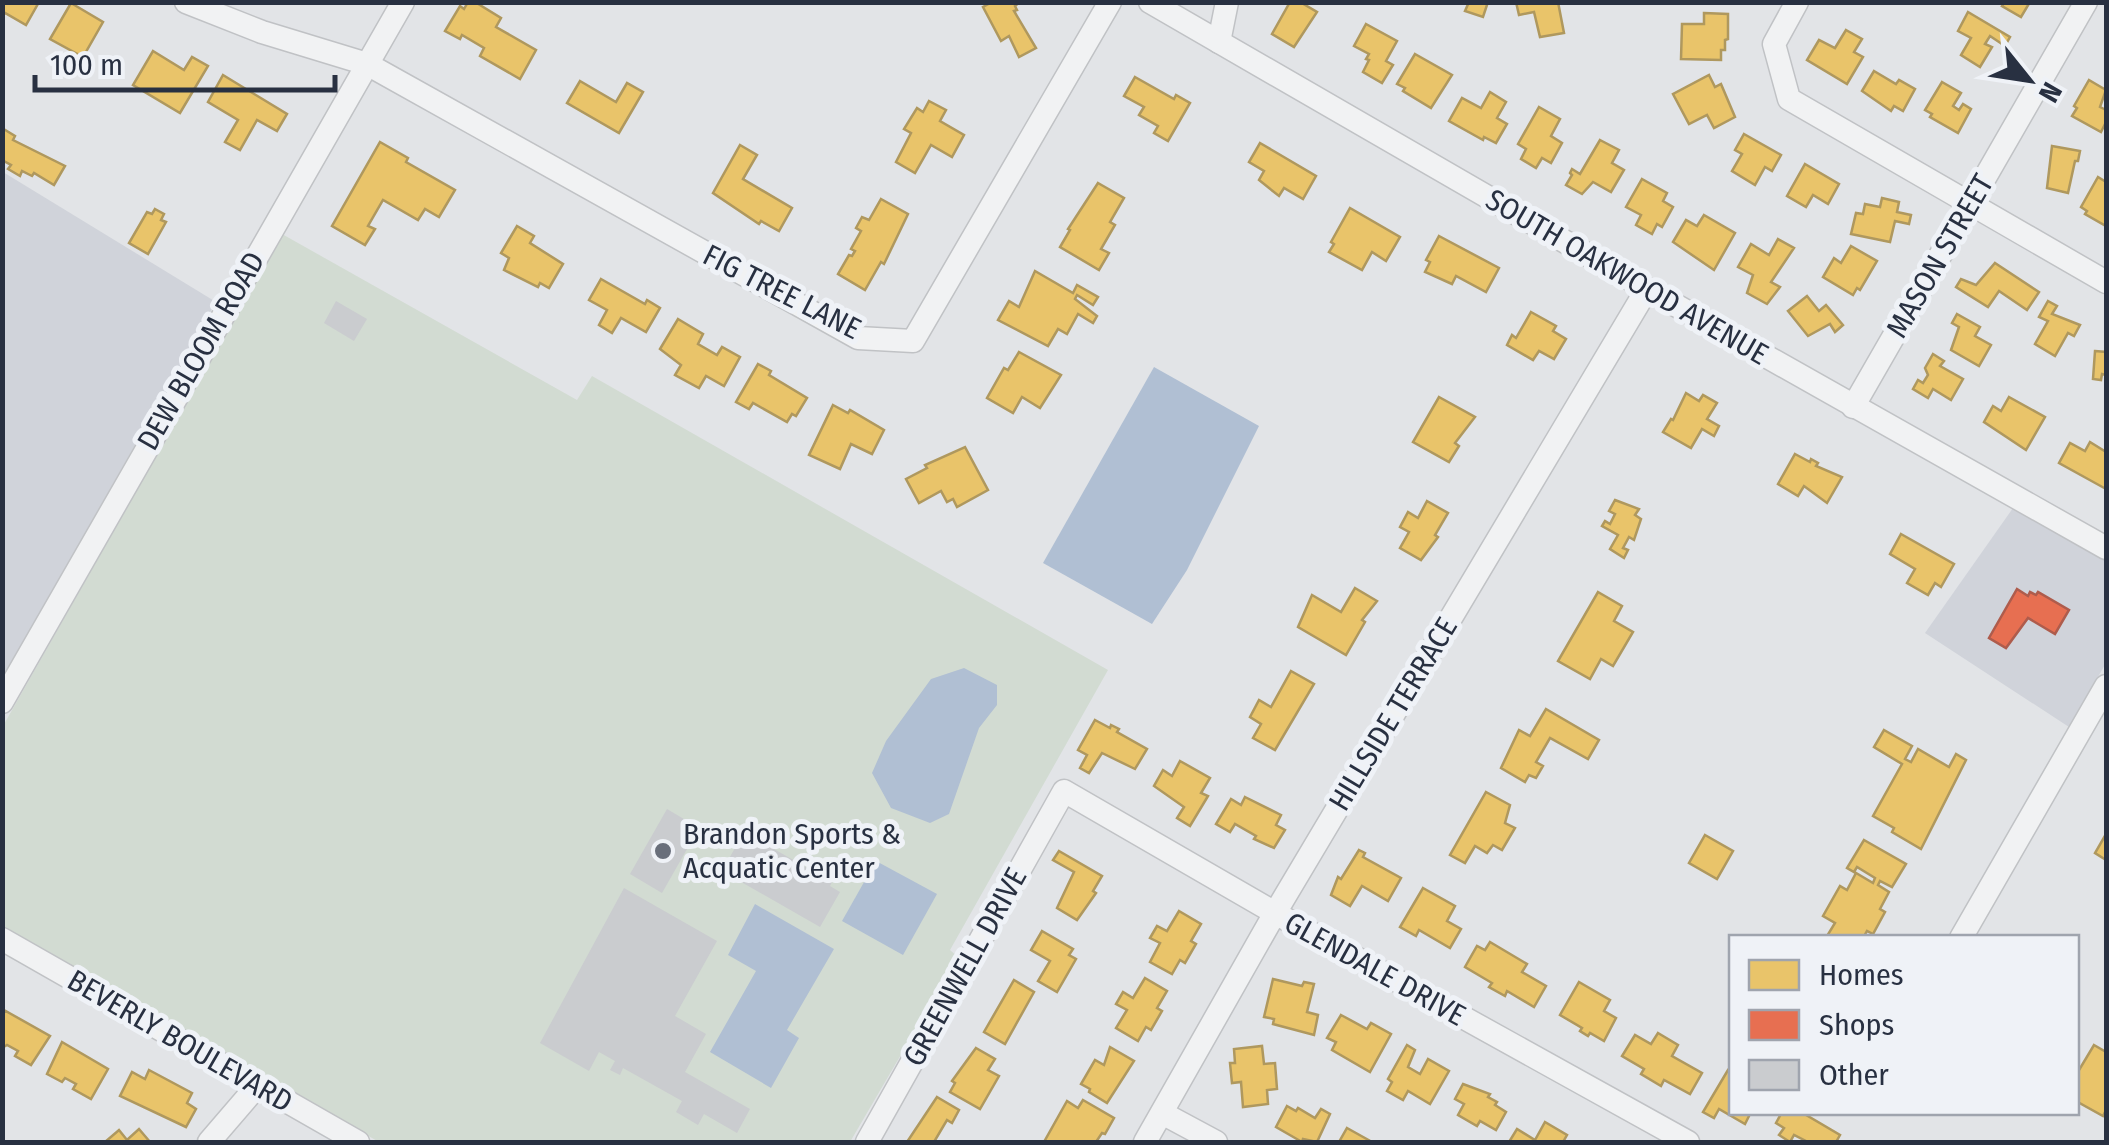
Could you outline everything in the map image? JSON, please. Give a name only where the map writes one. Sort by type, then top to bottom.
[{"type":"street","points":[[186,2],[262,32],[367,64]]},
{"type":"street","name":"DEW BLOOM ROAD","points":[[2,702],[403,2]]},
{"type":"street","name":"FIG TREE LANE","points":[[367,64],[858,338],[913,341],[1110,2]]},
{"type":"street","name":"SOUTH OAKWOOD AVENUE","points":[[1150,2],[2106,548]]},
{"type":"street","points":[[1219,42],[1227,2]]},
{"type":"street","points":[[1797,2],[1774,44],[1789,99],[2106,282]]},
{"type":"street","name":"MASON STREET","points":[[1854,407],[2086,2]]},
{"type":"street","name":"HILLSIDE TERRACE","points":[[1145,1142],[1275,914],[1647,289]]},
{"type":"street","points":[[1963,935],[2106,686]]},
{"type":"street","name":"GLENDALE DRIVE","points":[[1064,791],[1275,914],[1688,1142]]},
{"type":"street","name":"GREENWELL DRIVE","points":[[867,1142],[1064,791]]},
{"type":"street","name":"BEVERLY BOULEVARD","points":[[2,939],[358,1142]]},
{"type":"street","points":[[209,1142],[258,1086]]},
{"type":"street","points":[[1162,1113],[1216,1142]]},
{"type":"shaded area","points":[[3,172],[216,302],[3,678]]},
{"type":"shaded area","name":"Brandon Sports & Acquatic Center","points":[[282,234],[577,400],[592,376],[1108,670],[950,950],[958,957],[850,1142],[379,1142],[3,927],[3,726]]},
{"type":"shaded area","points":[[2013,508],[2106,560],[2106,663],[2069,727],[1925,633]]},
{"type":"water","points":[[1154,367],[1259,426],[1187,570],[1152,624],[1043,563]]},
{"type":"water","points":[[964,668],[997,685],[997,705],[979,728],[949,814],[930,823],[891,808],[872,773],[886,741],[931,679]]},
{"type":"water","points":[[876,861],[937,894],[903,955],[842,921]]},
{"type":"water","points":[[755,904],[834,949],[787,1030],[799,1038],[771,1088],[710,1052],[756,971],[728,955]]},
{"type":"building: Homes","points":[[2,2],[39,2],[26,25],[5,13],[2,17]]},
{"type":"building: Homes","points":[[468,2],[475,2],[501,18],[496,27],[536,50],[520,79],[480,56],[484,48],[462,35],[460,39],[445,31],[460,6],[464,9]]},
{"type":"building: Homes","points":[[992,2],[1020,2],[1014,11],[1036,48],[1019,57],[1009,36],[1001,41],[983,7]]},
{"type":"building: Homes","points":[[1290,2],[1300,2],[1317,12],[1294,47],[1272,34]]},
{"type":"building: Homes","points":[[1469,2],[1488,2],[1483,17],[1465,11]]},
{"type":"building: Homes","points":[[1516,2],[1558,2],[1564,33],[1540,37],[1534,12],[1519,15]]},
{"type":"building: Homes","points":[[2005,2],[2030,2],[2021,17],[2002,6]]},
{"type":"building: Homes","points":[[71,3],[103,22],[83,57],[50,39]]},
{"type":"building: Homes","points":[[1968,12],[2010,37],[2005,46],[1990,36],[1985,44],[1992,47],[1980,67],[1961,55],[1971,38],[1958,31]]},
{"type":"building: Homes","points":[[1704,13],[1728,14],[1728,39],[1725,50],[1721,50],[1721,60],[1681,59],[1682,24],[1704,24]]},
{"type":"building: Homes","points":[[1366,24],[1397,41],[1386,61],[1393,65],[1382,83],[1363,72],[1369,54],[1354,46]]},
{"type":"building: Homes","points":[[1846,30],[1862,39],[1854,52],[1863,57],[1847,84],[1807,60],[1819,40],[1835,48]]},
{"type":"building: Homes","points":[[153,51],[184,70],[192,57],[208,66],[180,113],[133,85]]},
{"type":"building: Homes","points":[[1415,54],[1452,75],[1431,108],[1397,84]]},
{"type":"building: Homes","points":[[1874,71],[1896,84],[1899,80],[1915,89],[1903,111],[1894,106],[1891,111],[1862,91]]},
{"type":"building: Homes","points":[[223,75],[287,114],[277,131],[257,120],[240,150],[225,142],[238,120],[208,102]]},
{"type":"building: Homes","points":[[1709,75],[1715,87],[1721,84],[1735,117],[1714,128],[1707,115],[1689,124],[1673,94]]},
{"type":"building: Homes","points":[[1135,77],[1174,99],[1176,95],[1190,103],[1168,141],[1154,133],[1158,126],[1139,115],[1144,107],[1124,96]]},
{"type":"building: Homes","points":[[2089,80],[2106,90],[2100,107],[2106,110],[2101,132],[2072,116]]},
{"type":"building: Homes","points":[[580,81],[616,102],[627,83],[643,92],[619,133],[567,103]]},
{"type":"building: Homes","points":[[1942,82],[1961,93],[1953,106],[1959,110],[1963,104],[1971,109],[1958,133],[1925,110]]},
{"type":"building: Homes","points":[[1490,92],[1506,102],[1497,118],[1507,124],[1496,143],[1449,121],[1462,98],[1481,108]]},
{"type":"building: Homes","points":[[929,101],[946,110],[940,121],[964,135],[952,157],[931,145],[915,173],[896,162],[911,133],[904,129],[917,108],[923,112]]},
{"type":"building: Homes","points":[[1539,107],[1560,119],[1551,136],[1562,143],[1551,163],[1542,158],[1536,168],[1521,159],[1526,149],[1518,144]]},
{"type":"building: Homes","points":[[2,128],[15,136],[13,140],[65,166],[54,185],[34,173],[32,176],[22,171],[20,176],[8,169],[11,165],[2,160]]},
{"type":"building: Homes","points":[[1744,134],[1781,155],[1772,171],[1765,167],[1755,185],[1732,171],[1742,154],[1735,150]]},
{"type":"building: Homes","points":[[1600,140],[1619,150],[1612,163],[1624,170],[1611,192],[1593,182],[1582,194],[1566,185],[1570,173],[1572,169],[1580,174]]},
{"type":"building: Homes","points":[[380,142],[455,190],[439,217],[425,209],[418,220],[383,200],[368,226],[375,229],[365,245],[332,226]]},
{"type":"building: Homes","points":[[1260,143],[1316,176],[1303,199],[1284,188],[1279,196],[1259,180],[1264,171],[1249,162]]},
{"type":"building: Homes","points":[[740,145],[757,155],[743,179],[792,208],[779,231],[761,221],[759,224],[713,193]]},
{"type":"building: Homes","points":[[2052,146],[2080,151],[2068,193],[2047,188]]},
{"type":"building: Homes","points":[[1805,164],[1839,184],[1828,204],[1813,195],[1806,207],[1787,196]]},
{"type":"building: Homes","points":[[2098,177],[2106,182],[2106,226],[2085,214],[2087,211],[2081,207]]},
{"type":"building: Homes","points":[[1642,179],[1667,193],[1663,201],[1673,207],[1662,227],[1657,224],[1652,234],[1636,225],[1641,215],[1626,207]]},
{"type":"building: Homes","points":[[1098,183],[1124,198],[1110,222],[1115,225],[1101,249],[1109,253],[1099,270],[1060,247]]},
{"type":"building: Homes","points":[[1882,198],[1899,202],[1897,212],[1911,215],[1909,224],[1895,221],[1890,242],[1851,234],[1856,213],[1863,214],[1865,204],[1880,207]]},
{"type":"building: Homes","points":[[881,199],[908,214],[884,264],[881,262],[865,290],[838,274],[855,251],[851,249],[861,231],[856,228],[862,217],[869,220]]},
{"type":"building: Homes","points":[[1350,208],[1400,237],[1386,261],[1372,252],[1362,270],[1329,252]]},
{"type":"building: Homes","points":[[155,209],[164,214],[161,220],[166,222],[148,254],[129,243],[147,212],[152,214]]},
{"type":"building: Homes","points":[[1704,215],[1735,233],[1714,270],[1673,242],[1686,220],[1697,226]]},
{"type":"building: Homes","points":[[517,226],[534,236],[530,243],[563,264],[549,288],[540,283],[538,287],[504,270],[509,258],[501,253]]},
{"type":"building: Homes","points":[[1439,236],[1499,268],[1486,292],[1456,276],[1452,284],[1425,272],[1430,262],[1426,260]]},
{"type":"building: Homes","points":[[1778,239],[1794,248],[1771,282],[1780,287],[1767,304],[1747,293],[1753,275],[1738,267],[1751,244],[1769,255]]},
{"type":"building: Homes","points":[[1851,246],[1877,261],[1853,295],[1823,277],[1834,258],[1841,263]]},
{"type":"building: Homes","points":[[1995,263],[2039,292],[2027,310],[1999,291],[1988,307],[1956,287],[1961,279],[1976,285]]},
{"type":"building: Homes","points":[[1035,271],[1073,293],[1077,285],[1098,297],[1093,305],[1077,295],[1075,299],[1097,316],[1093,323],[1078,314],[1067,334],[1058,329],[1048,346],[998,320],[1009,301],[1019,307]]},
{"type":"building: Homes","points":[[601,279],[645,304],[647,300],[660,308],[646,332],[621,318],[612,333],[599,325],[607,310],[589,300]]},
{"type":"building: Homes","points":[[1807,296],[1819,311],[1826,305],[1843,325],[1835,332],[1830,324],[1808,336],[1788,311]]},
{"type":"building: Homes","points":[[2048,301],[2057,306],[2052,314],[2080,325],[2074,336],[2068,333],[2055,356],[2035,344],[2048,321],[2039,317]]},
{"type":"building: Homes","points":[[1531,312],[1556,326],[1553,331],[1566,339],[1554,359],[1539,351],[1533,360],[1507,345],[1512,335],[1516,338]]},
{"type":"building: Homes","points":[[1957,314],[1980,327],[1975,336],[1991,345],[1979,366],[1951,350],[1959,327],[1952,323]]},
{"type":"building: Homes","points":[[678,319],[703,334],[698,344],[717,355],[722,347],[740,357],[724,386],[706,376],[699,388],[675,375],[681,365],[660,349]]},
{"type":"building: Homes","points":[[2095,351],[2106,352],[2106,375],[2102,374],[2101,380],[2093,379]]},
{"type":"building: Homes","points":[[1019,352],[1061,375],[1040,408],[1022,397],[1013,413],[987,398],[1004,368],[1008,370]]},
{"type":"building: Homes","points":[[1933,354],[1944,361],[1940,366],[1963,379],[1951,400],[1933,389],[1928,398],[1913,389],[1918,380],[1923,383],[1928,375],[1925,368]]},
{"type":"building: Homes","points":[[758,364],[807,398],[796,416],[792,414],[787,422],[753,403],[749,409],[736,402]]},
{"type":"building: Homes","points":[[1686,393],[1699,401],[1703,395],[1717,403],[1707,419],[1719,426],[1714,436],[1702,429],[1691,448],[1663,432]]},
{"type":"building: Homes","points":[[1439,397],[1475,417],[1455,443],[1459,446],[1449,462],[1413,442]]},
{"type":"building: Homes","points":[[2009,397],[2045,417],[2026,450],[1984,422],[1993,406],[2001,411]]},
{"type":"building: Homes","points":[[833,405],[884,430],[872,454],[851,444],[840,469],[809,455]]},
{"type":"building: Homes","points":[[2090,442],[2106,452],[2106,489],[2059,463],[2070,443],[2085,451]]},
{"type":"building: Homes","points":[[965,447],[988,490],[957,507],[953,499],[947,502],[941,491],[919,503],[906,479],[927,468],[925,465]]},
{"type":"building: Homes","points":[[1795,454],[1842,477],[1827,503],[1804,486],[1798,496],[1778,484]]},
{"type":"building: Homes","points":[[1615,500],[1639,509],[1635,515],[1641,519],[1634,540],[1629,537],[1623,548],[1628,550],[1624,558],[1610,549],[1618,535],[1602,526],[1605,521],[1610,524],[1615,514],[1609,511]]},
{"type":"building: Homes","points":[[1427,501],[1448,513],[1435,535],[1438,537],[1421,560],[1400,548],[1409,532],[1400,527],[1408,512],[1418,518]]},
{"type":"building: Homes","points":[[1901,534],[1954,564],[1941,587],[1935,583],[1928,595],[1907,583],[1915,569],[1890,554]]},
{"type":"building: Homes","points":[[1355,588],[1377,601],[1362,620],[1365,622],[1346,655],[1298,627],[1312,595],[1341,612]]},
{"type":"building: Homes","points":[[1598,592],[1622,606],[1614,621],[1633,632],[1613,666],[1601,659],[1590,679],[1558,661]]},
{"type":"building: Homes","points":[[1291,671],[1314,684],[1275,750],[1253,738],[1261,724],[1250,717],[1259,700],[1271,707]]},
{"type":"building: Homes","points":[[1546,709],[1599,740],[1588,759],[1550,738],[1536,762],[1543,766],[1536,778],[1529,775],[1525,782],[1501,768],[1519,730],[1530,736]]},
{"type":"building: Homes","points":[[1095,720],[1119,729],[1117,732],[1147,749],[1135,769],[1102,753],[1089,773],[1080,768],[1087,755],[1078,750]]},
{"type":"building: Homes","points":[[1884,730],[1912,746],[1905,759],[1911,762],[1918,749],[1949,767],[1956,754],[1966,760],[1921,849],[1873,816],[1902,764],[1874,747]]},
{"type":"building: Homes","points":[[1180,761],[1210,778],[1201,793],[1208,796],[1190,826],[1177,818],[1184,807],[1154,786],[1163,770],[1172,776]]},
{"type":"building: Homes","points":[[1486,792],[1510,805],[1505,823],[1515,828],[1502,850],[1493,845],[1487,853],[1475,846],[1465,863],[1450,855]]},
{"type":"building: Homes","points":[[1245,797],[1281,815],[1276,825],[1285,830],[1274,848],[1235,824],[1230,832],[1216,824],[1231,799],[1241,805]]},
{"type":"building: Homes","points":[[2106,834],[2106,860],[2095,853]]},
{"type":"building: Homes","points":[[1705,835],[1733,851],[1717,879],[1689,863]]},
{"type":"building: Homes","points":[[1864,840],[1906,864],[1892,887],[1880,881],[1878,885],[1889,892],[1880,909],[1885,912],[1873,934],[1867,931],[1865,935],[1828,935],[1835,923],[1823,916],[1840,886],[1847,890],[1856,873],[1873,883],[1875,878],[1857,867],[1854,872],[1847,868]]},
{"type":"building: Homes","points":[[1359,850],[1365,853],[1363,857],[1401,878],[1388,901],[1362,886],[1350,906],[1331,895],[1338,877],[1341,879]]},
{"type":"building: Homes","points":[[1059,851],[1102,876],[1093,891],[1096,893],[1077,920],[1057,908],[1074,872],[1053,860]]},
{"type":"building: Homes","points":[[1423,888],[1455,906],[1447,921],[1461,929],[1450,948],[1419,930],[1416,936],[1400,927]]},
{"type":"building: Homes","points":[[1179,911],[1201,924],[1185,963],[1180,960],[1172,974],[1150,962],[1160,943],[1150,938],[1157,926],[1167,931]]},
{"type":"building: Homes","points":[[1042,931],[1073,949],[1069,955],[1076,959],[1057,992],[1038,981],[1050,961],[1031,950]]},
{"type":"building: Homes","points":[[1490,942],[1527,964],[1522,972],[1546,986],[1534,1007],[1507,991],[1505,996],[1489,987],[1492,983],[1465,967],[1477,946],[1485,950]]},
{"type":"building: Homes","points":[[1145,978],[1167,991],[1151,1030],[1146,1027],[1138,1041],[1116,1028],[1127,1010],[1116,1004],[1123,992],[1133,998]]},
{"type":"building: Homes","points":[[1273,979],[1302,986],[1304,982],[1314,984],[1307,1012],[1318,1015],[1314,1035],[1273,1024],[1274,1019],[1264,1017]]},
{"type":"building: Homes","points":[[1014,980],[1034,992],[1005,1044],[984,1032]]},
{"type":"building: Homes","points":[[1579,982],[1610,1000],[1604,1011],[1616,1018],[1604,1041],[1590,1033],[1588,1036],[1560,1015]]},
{"type":"building: Homes","points":[[4,1010],[50,1036],[31,1065],[15,1056],[18,1051],[7,1045],[2,1048]]},
{"type":"building: Homes","points":[[1341,1015],[1367,1029],[1371,1023],[1391,1034],[1370,1072],[1332,1050],[1336,1042],[1327,1038]]},
{"type":"building: Homes","points":[[1658,1033],[1678,1045],[1672,1056],[1702,1073],[1690,1094],[1664,1080],[1661,1086],[1641,1074],[1644,1069],[1622,1056],[1635,1035],[1651,1044]]},
{"type":"building: Homes","points":[[62,1042],[108,1069],[91,1099],[73,1089],[76,1084],[47,1074]]},
{"type":"building: Homes","points":[[1407,1045],[1415,1050],[1408,1067],[1420,1074],[1428,1059],[1449,1071],[1430,1104],[1408,1091],[1403,1100],[1387,1091],[1392,1082],[1388,1079]]},
{"type":"building: Homes","points":[[2094,1045],[2106,1052],[2103,1116],[2079,1103],[2079,1070]]},
{"type":"building: Homes","points":[[1262,1046],[1264,1064],[1275,1063],[1277,1089],[1267,1090],[1268,1104],[1243,1107],[1241,1082],[1232,1083],[1230,1063],[1235,1063],[1234,1049]]},
{"type":"building: Homes","points":[[1110,1047],[1134,1061],[1107,1103],[1081,1084],[1095,1060],[1104,1065]]},
{"type":"building: Homes","points":[[976,1048],[995,1059],[988,1070],[999,1076],[980,1109],[950,1092],[955,1083],[952,1081]]},
{"type":"building: Homes","points":[[149,1070],[192,1093],[187,1103],[196,1109],[186,1127],[120,1096],[132,1072],[145,1079]]},
{"type":"building: Homes","points":[[1729,1070],[1729,1115],[1719,1109],[1714,1118],[1703,1112]]},
{"type":"building: Homes","points":[[1463,1084],[1490,1094],[1488,1097],[1497,1102],[1495,1105],[1506,1112],[1496,1130],[1480,1121],[1477,1126],[1458,1115],[1464,1104],[1455,1099]]},
{"type":"building: Homes","points":[[937,1097],[959,1110],[952,1123],[947,1120],[934,1142],[907,1142]]},
{"type":"building: Homes","points":[[1083,1100],[1114,1118],[1105,1134],[1096,1142],[1044,1142],[1067,1101],[1078,1108]]},
{"type":"building: Homes","points":[[1287,1106],[1315,1118],[1321,1109],[1330,1114],[1317,1142],[1302,1142],[1276,1127]]},
{"type":"building: Homes","points":[[1729,1115],[1750,1115],[1745,1124]]},
{"type":"building: Homes","points":[[1780,1115],[1806,1115],[1840,1135],[1836,1142],[1808,1142],[1794,1135],[1790,1142],[1779,1135],[1784,1128],[1776,1123]]},
{"type":"building: Homes","points":[[1545,1122],[1567,1135],[1563,1142],[1509,1142],[1517,1129],[1535,1140]]},
{"type":"building: Homes","points":[[1347,1128],[1372,1142],[1339,1142]]},
{"type":"building: Homes","points":[[139,1129],[150,1142],[105,1142],[119,1130],[127,1140]]},
{"type":"building: Shops","points":[[2017,589],[2028,596],[2038,592],[2069,610],[2055,634],[2028,618],[2006,648],[1989,638]]},
{"type":"building: Other","points":[[336,301],[367,319],[354,341],[324,323]]},
{"type":"building: Other","points":[[667,809],[699,828],[662,893],[630,874]]},
{"type":"building: Other","points":[[744,832],[832,882],[830,886],[840,892],[820,927],[722,871]]},
{"type":"building: Other","points":[[624,888],[717,941],[675,1016],[706,1034],[685,1072],[750,1109],[737,1133],[704,1114],[698,1125],[676,1112],[682,1101],[623,1068],[620,1075],[610,1070],[615,1061],[599,1052],[589,1071],[540,1043]]},
{"type":"place","name":"Brandon Sports & Acquatic Center","points":[[663,851]]}]
